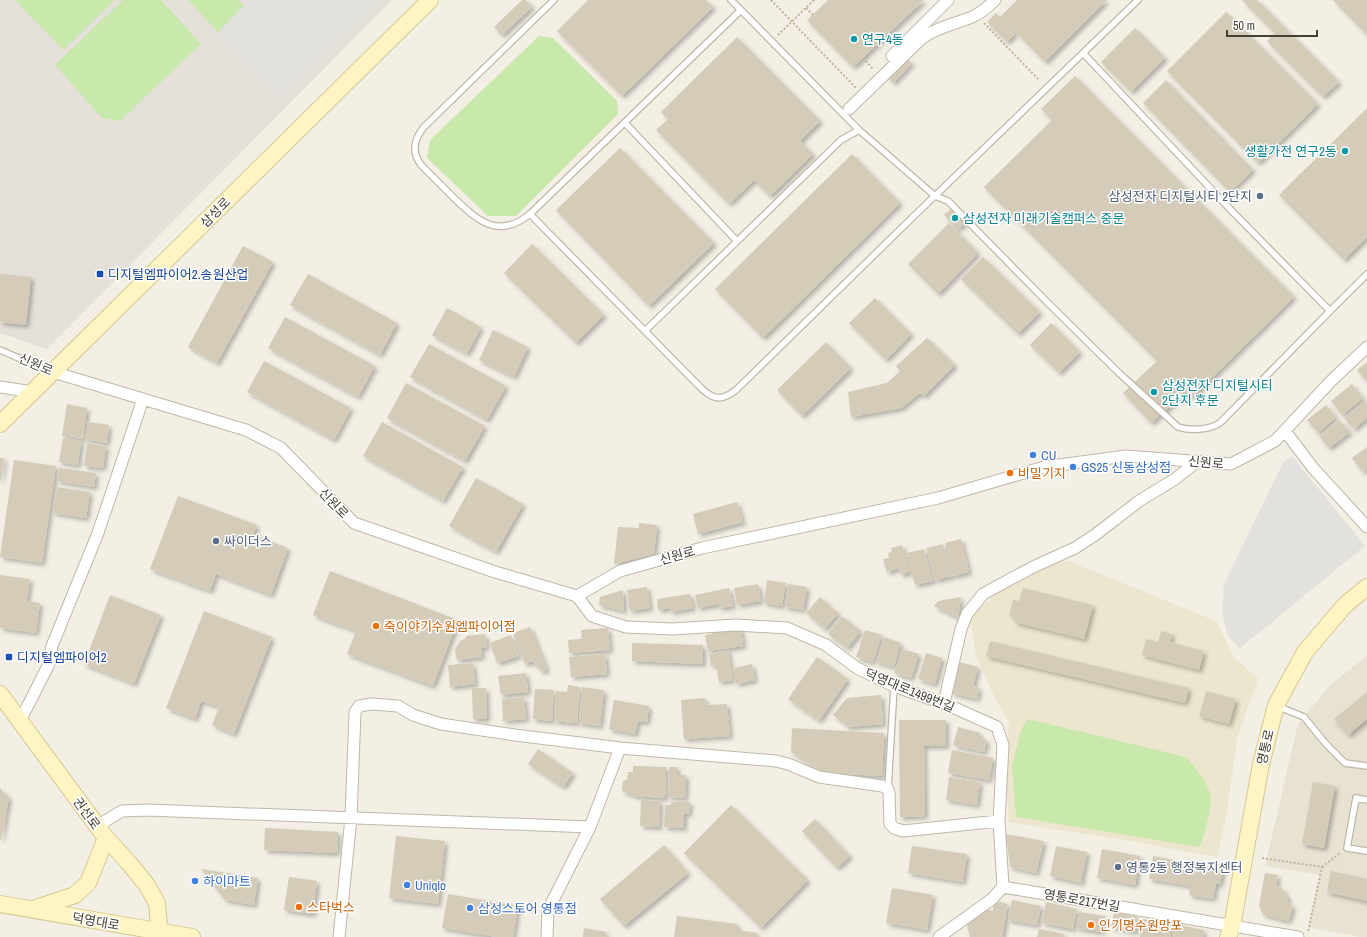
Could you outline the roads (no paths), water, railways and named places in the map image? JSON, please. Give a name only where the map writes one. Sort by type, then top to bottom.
[{"type":"street","name":"삼성로","points":[[0,424],[430,0]]},
{"type":"street","points":[[948,0],[858,89],[846,106],[922,38],[933,30],[977,15],[995,0]]},
{"type":"street","name":"신원로","points":[[53,372],[246,430],[281,448],[354,523],[495,572],[577,596],[620,571],[695,550],[938,498],[1044,467],[1126,456],[1231,464],[1275,441],[1331,381],[1367,347]]},
{"type":"street","points":[[0,388],[33,392]]},
{"type":"street","points":[[20,721],[49,664],[52,646],[98,533],[143,399]]},
{"type":"street","points":[[1285,431],[1313,468],[1367,527]]},
{"type":"street","points":[[944,703],[961,629],[967,614],[983,594],[1033,567],[1075,548],[1095,535],[1139,501],[1174,479],[1198,461]]},
{"type":"street","name":"영통로","points":[[1230,931],[1261,764],[1276,705],[1305,652],[1345,604],[1367,587]]},
{"type":"street","name":"덕영대로1499번길","points":[[577,596],[592,616],[626,627],[672,629],[736,625],[787,628],[826,646],[857,668],[894,686],[944,703],[997,727],[1003,745],[999,821],[1003,887]]},
{"type":"street","name":"권선로","points":[[0,694],[101,832],[146,884],[157,903],[160,934]]},
{"type":"street","points":[[339,937],[351,818],[354,712],[359,706],[372,704],[398,706],[413,714],[440,724],[620,748],[776,761],[819,776],[882,786],[888,789],[890,824],[894,828],[903,831],[999,821]]},
{"type":"street","points":[[547,937],[548,910],[590,827],[620,748]]},
{"type":"street","points":[[30,910],[75,895],[88,883],[101,832],[122,811],[148,810],[590,827]]},
{"type":"street","points":[[939,937],[992,900],[1003,887]]},
{"type":"street","name":"영통로217번길","points":[[1003,887],[1230,931],[1298,937]]},
{"type":"street","name":"덕영대로","points":[[0,904],[160,934],[192,937]]},
{"type":"lane","points":[[554,0],[424,127],[418,135],[415,143],[416,157],[422,166],[477,219],[491,225],[506,226],[519,222],[530,214],[741,10]]},
{"type":"lane","points":[[731,0],[859,130],[935,196],[948,201],[1046,302],[1175,424],[1183,428],[1210,428],[1220,423],[1367,274]]},
{"type":"lane","points":[[530,214],[706,393],[716,398],[726,397],[736,390],[1138,0]]},
{"type":"lane","points":[[1083,54],[1229,208],[1330,311]]},
{"type":"lane","points":[[625,123],[737,241]]},
{"type":"lane","points":[[645,331],[840,140],[859,130]]},
{"type":"lane","name":"신원로","points":[[0,350],[53,372]]},
{"type":"lane","points":[[888,789],[894,686]]},
{"type":"lane","points":[[1276,705],[1304,717],[1326,744],[1346,763],[1367,766]]},
{"type":"lane","points":[[1367,800],[1356,798],[1347,848],[1367,851]]},
{"type":"place","name":"연구4동","points":[[854,39]]},
{"type":"place","name":"생활가전 연구2동","points":[[1345,151]]},
{"type":"place","name":"삼성전자 디지털시티 2단지","points":[[1260,196]]},
{"type":"place","name":"삼성전자 미래기술캠퍼스 중문","points":[[955,218]]},
{"type":"place","name":"디지털엠파이어2.송원산업","points":[[100,274]]},
{"type":"place","name":"삼성전자 디지털시티 2단지 후문","points":[[1154,392]]},
{"type":"place","name":"CU","points":[[1033,455]]},
{"type":"place","name":"GS25 신동삼성점","points":[[1073,467]]},
{"type":"place","name":"비밀기지","points":[[1010,473]]},
{"type":"place","name":"싸이더스","points":[[216,541]]},
{"type":"place","name":"죽이야기수원엠파이어점","points":[[376,626]]},
{"type":"place","name":"디지털엠파이어2","points":[[9,657]]},
{"type":"place","name":"영통2동 행정복지센터","points":[[1118,867]]},
{"type":"place","name":"하이마트","points":[[195,881]]},
{"type":"place","name":"Uniqlo","points":[[407,885]]},
{"type":"place","name":"스타벅스","points":[[299,907]]},
{"type":"place","name":"삼성스토어 영통점","points":[[470,908]]},
{"type":"place","name":"인기명수원망포","points":[[1091,925]]}]
